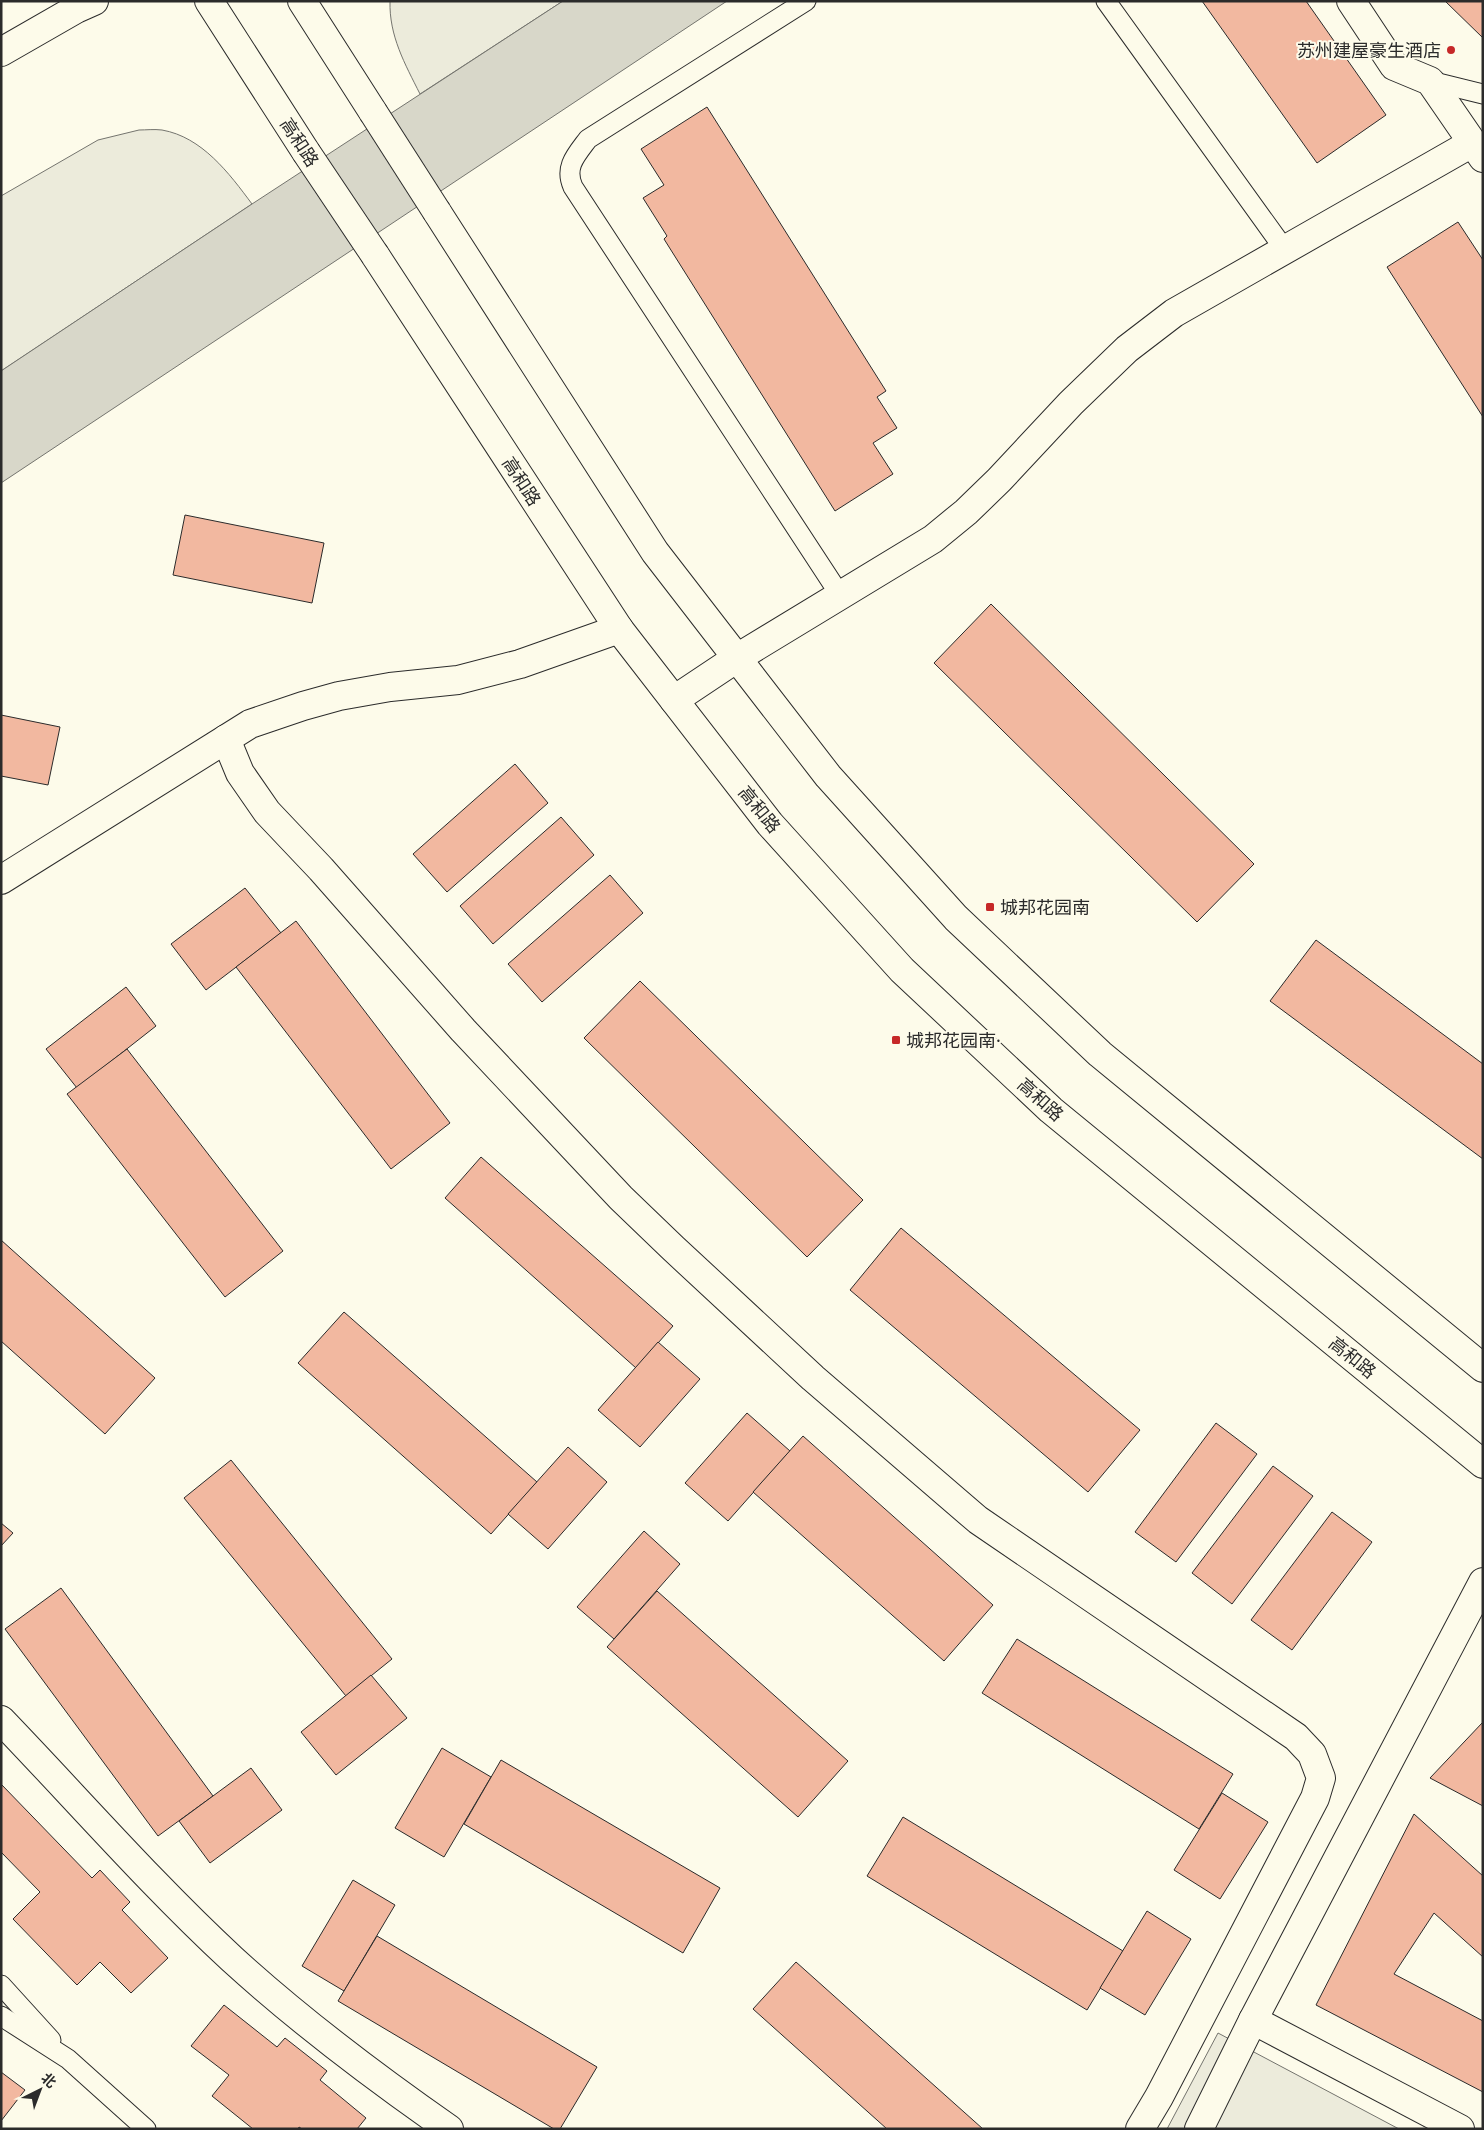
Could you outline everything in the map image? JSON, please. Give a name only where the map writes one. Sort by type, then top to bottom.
[{"type":"street","points":[[1,52],[76,9],[94,1]]},
{"type":"street","name":"高和路","points":[[209,1],[619,630],[770,824],[910,977],[1051,1110],[1483,1464]]},
{"type":"street","points":[[302,1],[655,552],[828,776],[956,918],[1100,1054],[1483,1368]]},
{"type":"street","points":[[674,700],[737,658],[933,539],[966,512],[999,480],[1071,403],[1127,349],[1174,313],[1285,250],[1478,151],[1430,81],[1394,66],[1350,1]]},
{"type":"street","points":[[1,880],[250,724],[302,706],[339,696],[458,680],[520,664],[619,630]]},
{"type":"street","points":[[226,739],[240,773],[267,812],[321,868],[470,1036],[621,1198],[673,1248],[813,1378],[978,1520],[1296,1736],[1312,1754],[1321,1778],[1315,1798],[1159,2097],[1140,2129]]},
{"type":"street","points":[[1199,2129],[1483,1582]]},
{"type":"street","points":[[1,1720],[180,1909],[230,1958],[314,2030],[378,2079],[449,2129]]},
{"type":"street","points":[[1254,2020],[1460,2129]]},
{"type":"lane","points":[[806,1],[588,139],[570,166],[568,177],[572,187],[840,595]]},
{"type":"lane","points":[[1106,1],[1285,250]]},
{"type":"lane","points":[[1430,81],[1483,94]]},
{"type":"lane","points":[[1,1985],[68,2059],[146,2129]]},
{"type":"lane","points":[[1,2016],[68,2059]]},
{"type":"shaded area","points":[[390,1],[563,1],[420,94],[395,38],[390,14]]},
{"type":"shaded area","points":[[563,1],[727,1],[1,483],[1,371]]},
{"type":"shaded area","points":[[139,130],[162,130],[190,140],[202,148],[224,169],[252,204],[1,371],[1,196],[98,140]]},
{"type":"shaded area","points":[[1218,2033],[1399,2129],[1167,2129]]},
{"type":"building","points":[[1202,1],[1306,1],[1386,115],[1317,163]]},
{"type":"building","points":[[1445,1],[1483,1],[1483,38]]},
{"type":"building","points":[[707,107],[886,391],[877,397],[897,428],[873,443],[893,474],[835,511],[664,239],[667,236],[643,198],[664,185],[641,149]]},
{"type":"building","points":[[1458,222],[1483,260],[1483,417],[1387,267]]},
{"type":"building","points":[[185,515],[324,543],[312,603],[173,575]]},
{"type":"building","points":[[991,604],[1254,864],[1197,922],[934,663]]},
{"type":"building","points":[[1,715],[60,727],[48,785],[1,776]]},
{"type":"building","points":[[515,764],[548,803],[447,892],[413,854]]},
{"type":"building","points":[[561,817],[594,855],[493,944],[460,906]]},
{"type":"building","points":[[610,875],[643,913],[542,1002],[508,964]]},
{"type":"building","points":[[245,888],[281,933],[206,990],[171,944]]},
{"type":"building","points":[[296,921],[450,1123],[391,1169],[236,967]]},
{"type":"building","points":[[1316,940],[1483,1064],[1483,1159],[1270,1001]]},
{"type":"building","points":[[640,981],[863,1200],[807,1257],[584,1038]]},
{"type":"building","points":[[126,987],[156,1026],[77,1088],[46,1049]]},
{"type":"building","points":[[127,1049],[283,1251],[225,1297],[67,1094]]},
{"type":"building","points":[[481,1157],[673,1326],[636,1368],[445,1198]]},
{"type":"building","points":[[901,1228],[1140,1430],[1088,1492],[850,1290]]},
{"type":"building","points":[[1,1240],[155,1378],[105,1434],[1,1341]]},
{"type":"building","points":[[344,1312],[537,1482],[491,1534],[298,1363]]},
{"type":"building","points":[[658,1342],[700,1379],[640,1447],[598,1410]]},
{"type":"building","points":[[747,1413],[790,1451],[728,1521],[685,1483]]},
{"type":"building","points":[[1216,1423],[1257,1454],[1176,1562],[1135,1532]]},
{"type":"building","points":[[803,1436],[993,1605],[944,1661],[753,1492]]},
{"type":"building","points":[[568,1447],[607,1482],[548,1549],[508,1514]]},
{"type":"building","points":[[231,1460],[392,1659],[346,1696],[184,1498]]},
{"type":"building","points":[[1273,1466],[1313,1496],[1232,1604],[1192,1573]]},
{"type":"building","points":[[1332,1512],[1372,1542],[1292,1650],[1251,1620]]},
{"type":"building","points":[[1,1523],[13,1533],[1,1546]]},
{"type":"building","points":[[644,1531],[680,1564],[614,1639],[577,1607]]},
{"type":"building","points":[[61,1588],[213,1796],[158,1836],[5,1629]]},
{"type":"building","points":[[657,1591],[848,1761],[798,1817],[607,1647]]},
{"type":"building","points":[[1017,1639],[1233,1774],[1199,1829],[982,1693]]},
{"type":"building","points":[[371,1675],[407,1718],[336,1775],[301,1732]]},
{"type":"building","points":[[1483,1722],[1483,1806],[1430,1778]]},
{"type":"building","points":[[442,1748],[491,1777],[444,1857],[395,1828]]},
{"type":"building","points":[[501,1760],[720,1888],[683,1953],[464,1824]]},
{"type":"building","points":[[251,1768],[282,1810],[210,1863],[179,1821]]},
{"type":"building","points":[[1,1784],[92,1878],[100,1870],[130,1902],[122,1910],[168,1958],[131,1993],[100,1962],[77,1985],[13,1919],[40,1892],[1,1852]]},
{"type":"building","points":[[1222,1793],[1268,1822],[1220,1899],[1174,1870]]},
{"type":"building","points":[[1414,1814],[1483,1876],[1483,1957],[1434,1913],[1394,1974],[1483,2021],[1483,2092],[1316,2005]]},
{"type":"building","points":[[903,1817],[1123,1951],[1087,2010],[867,1876]]},
{"type":"building","points":[[353,1880],[395,1905],[344,1991],[302,1966]]},
{"type":"building","points":[[1147,1911],[1191,1939],[1145,2015],[1100,1988]]},
{"type":"building","points":[[377,1936],[597,2067],[560,2129],[554,2129],[338,2001]]},
{"type":"building","points":[[796,1962],[983,2129],[887,2129],[753,2009]]},
{"type":"building","points":[[224,2005],[277,2047],[285,2038],[327,2071],[320,2080],[366,2118],[357,2129],[302,2129],[299,2127],[298,2129],[253,2129],[212,2096],[229,2075],[191,2046]]},
{"type":"building","points":[[1,2072],[25,2090],[1,2121]]},
{"type":"place","name":"苏州建屋豪生酒店","points":[[1451,50]]},
{"type":"place","name":"城邦花园南","points":[[990,907]]},
{"type":"place","name":"城邦花园南·","points":[[896,1040]]}]
